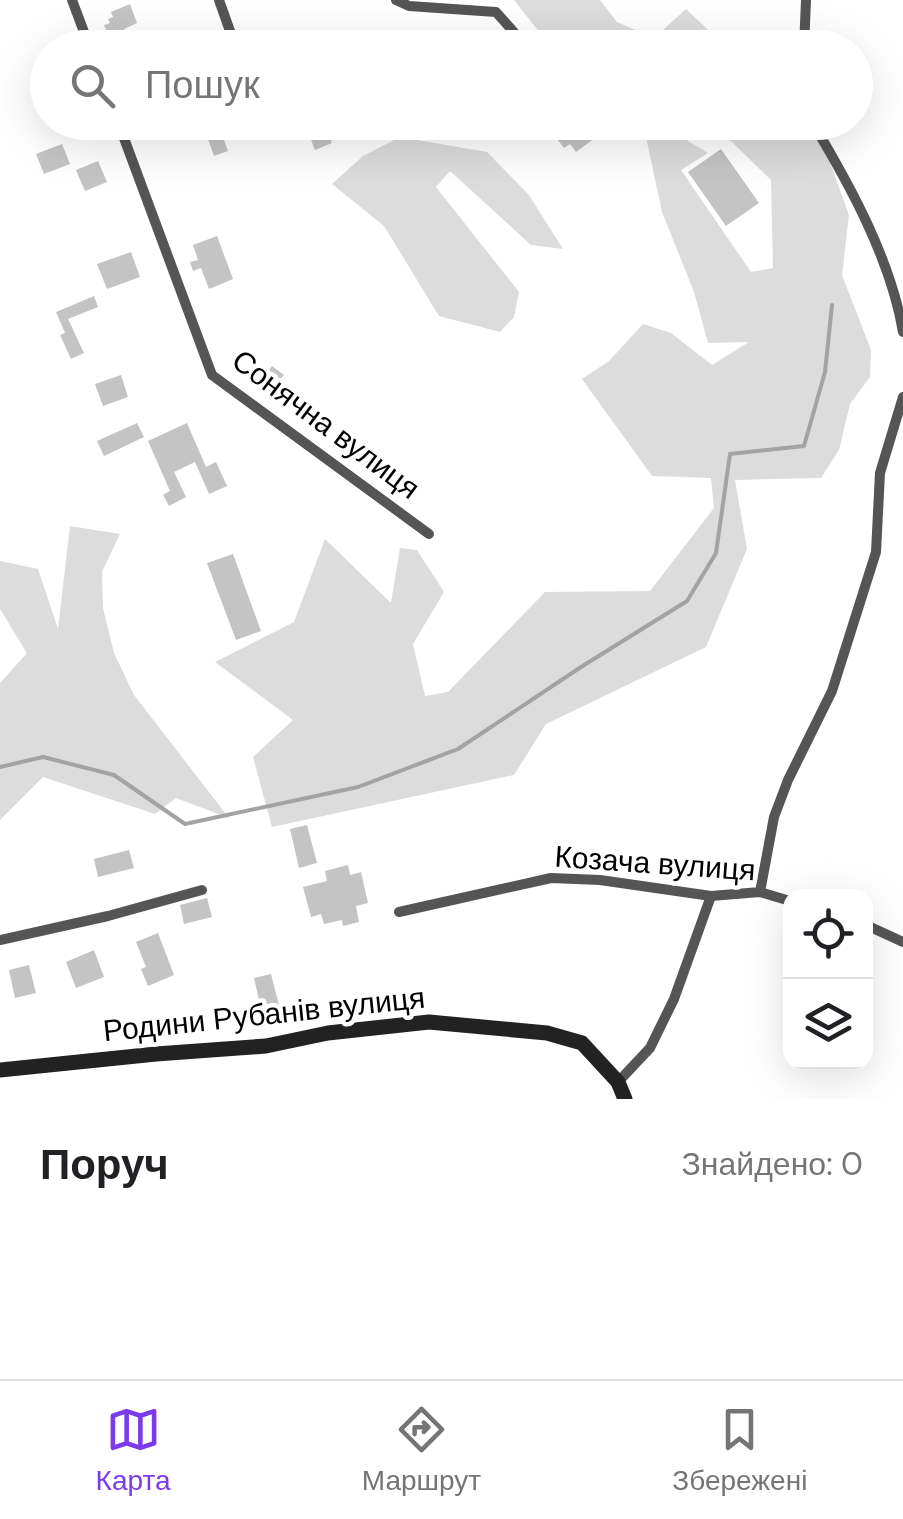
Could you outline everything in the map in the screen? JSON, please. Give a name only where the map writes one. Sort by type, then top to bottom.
[{"type":"street","points":[[72,0],[83,30]]},
{"type":"street","points":[[218,0],[229,30]]},
{"type":"street","points":[[396,0],[410,6],[496,12],[512,30]]},
{"type":"street","points":[[805,30],[806,0]]},
{"type":"street","name":"Сонячна вулиця","points":[[125,140],[212,374],[429,534]]},
{"type":"street","points":[[823,140],[874,238],[900,312],[903,332]]},
{"type":"street","points":[[760,892],[774,817],[832,691],[876,552],[880,473],[903,397]]},
{"type":"street","name":"Козача вулиця","points":[[399,912],[551,878],[600,880],[711,896],[760,892],[783,899]]},
{"type":"street","points":[[0,940],[202,890]]},
{"type":"street","points":[[618,1082],[650,1048],[674,999],[711,896]]},
{"type":"street","points":[[873,929],[903,942]]},
{"type":"street","name":"Родини Рубанів вулиця","points":[[0,1070],[266,1046],[328,1033],[429,1022],[547,1032],[582,1043],[618,1082],[624,1099]]},
{"type":"shaded area","points":[[514,0],[600,0],[617,22],[636,30],[538,30]]},
{"type":"shaded area","points":[[686,9],[708,30],[663,30]]},
{"type":"shaded area","points":[[394,140],[487,152],[529,195],[563,249],[531,245],[450,171],[436,187],[519,292],[514,317],[500,332],[439,316],[384,226],[332,184],[363,156]]},
{"type":"shaded area","points":[[647,140],[686,140],[708,153],[681,170],[751,272],[773,268],[771,180],[729,140],[818,140],[849,215],[842,275],[871,350],[870,377],[850,404],[839,450],[821,478],[735,480],[747,549],[706,647],[546,724],[514,775],[272,827],[253,757],[293,720],[215,662],[294,622],[325,539],[391,603],[400,548],[417,550],[444,592],[413,644],[425,696],[448,692],[545,592],[650,591],[714,508],[711,478],[652,476],[582,379],[609,361],[643,324],[671,333],[712,365],[749,342],[708,343],[694,292],[662,212]]},
{"type":"shaded area","points":[[70,526],[120,534],[102,572],[103,608],[114,653],[134,695],[229,818],[176,798],[155,814],[43,777],[0,820],[0,683],[27,653],[0,609],[0,561],[38,569],[58,629]]},
{"type":"building","points":[[130,4],[137,23],[124,30],[106,30],[104,25],[113,17],[111,12]]},
{"type":"building","points":[[208,140],[224,140],[228,151],[214,156]]},
{"type":"building","points":[[311,140],[331,140],[332,143],[315,150]]},
{"type":"building","points":[[558,140],[592,140],[576,152],[570,144],[564,148]]},
{"type":"building","points":[[62,144],[70,164],[44,174],[36,154]]},
{"type":"building","points":[[721,149],[759,203],[726,226],[688,172]]},
{"type":"building","points":[[98,161],[107,182],[85,191],[76,170]]},
{"type":"building","points":[[217,236],[233,279],[209,289],[201,268],[193,271],[190,262],[198,260],[193,245]]},
{"type":"building","points":[[131,252],[140,277],[107,289],[97,264]]},
{"type":"building","points":[[94,296],[98,307],[68,319],[84,353],[71,359],[60,335],[65,333],[56,312]]},
{"type":"building","points":[[272,366],[284,375],[276,384],[289,395],[280,406],[256,386]]},
{"type":"building","points":[[121,375],[128,397],[103,406],[95,384]]},
{"type":"building","points":[[137,423],[144,437],[104,456],[97,441]]},
{"type":"building","points":[[187,423],[206,467],[216,462],[227,486],[209,494],[195,462],[174,472],[186,497],[169,506],[163,495],[170,491],[148,441]]},
{"type":"building","points":[[233,554],[261,631],[236,640],[207,563]]},
{"type":"building","points":[[307,825],[317,863],[299,868],[290,829]]},
{"type":"building","points":[[129,850],[134,868],[98,877],[94,859]]},
{"type":"building","points":[[348,865],[350,875],[361,872],[368,903],[356,906],[359,922],[343,926],[342,920],[324,924],[321,914],[311,917],[303,887],[327,881],[325,871]]},
{"type":"building","points":[[207,898],[212,917],[184,924],[180,905]]},
{"type":"building","points":[[158,933],[174,975],[148,986],[141,969],[146,967],[136,942]]},
{"type":"building","points":[[94,950],[104,977],[76,988],[66,962]]},
{"type":"building","points":[[29,965],[36,993],[15,998],[9,970]]},
{"type":"building","points":[[271,974],[279,1005],[261,1009],[254,978]]},
{"type":"waterway","points":[[0,767],[43,757],[114,775],[185,824],[358,787],[458,749],[687,601],[716,553],[730,454],[804,446],[825,372],[832,305]]}]
